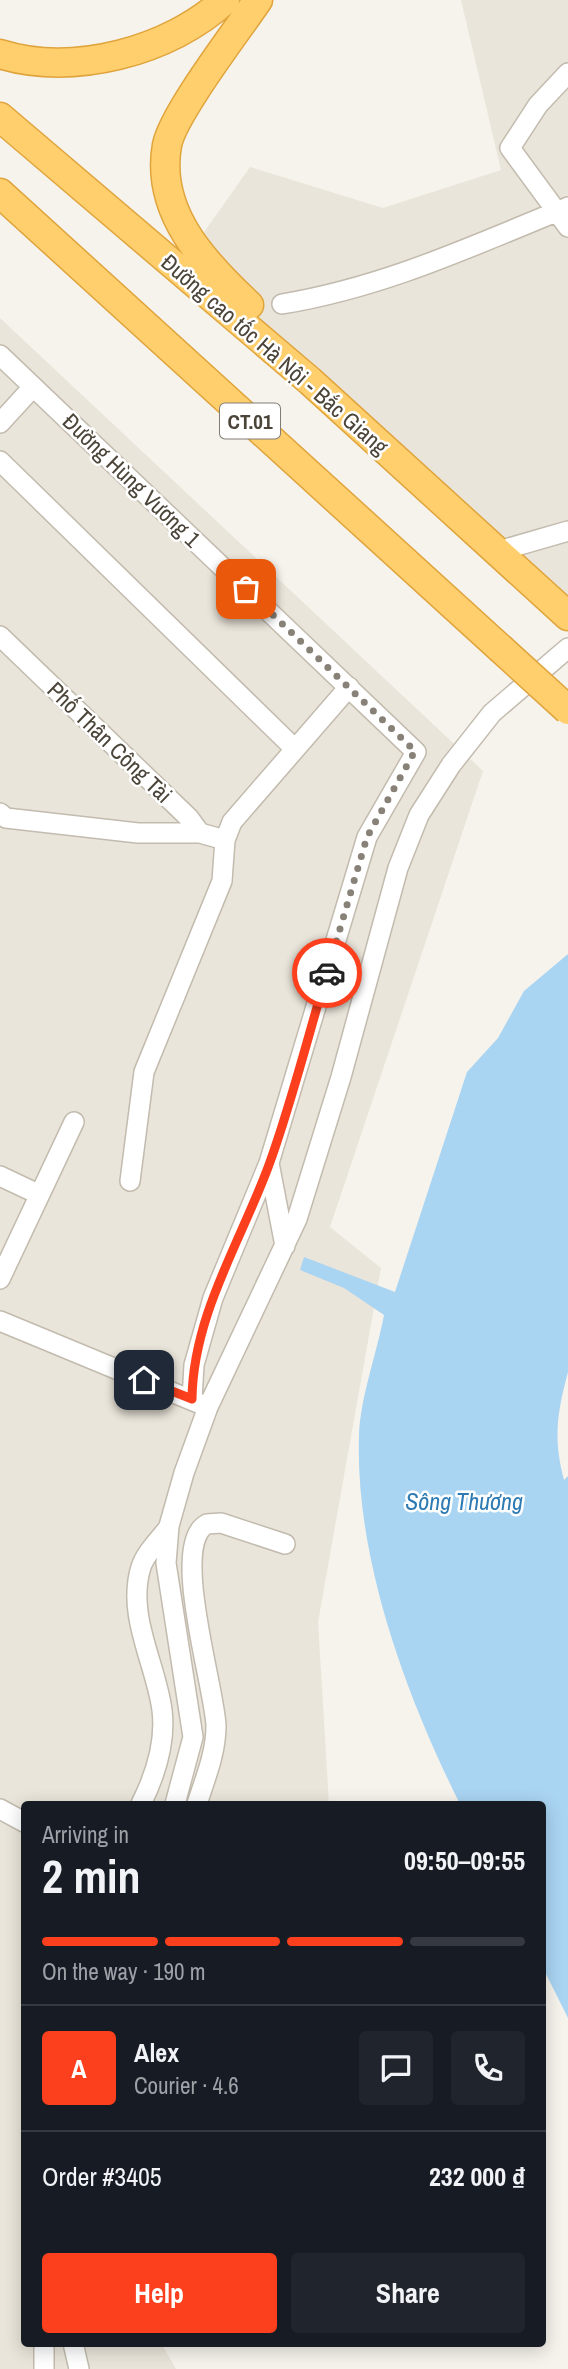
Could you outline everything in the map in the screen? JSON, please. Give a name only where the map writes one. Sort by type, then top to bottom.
[{"type":"highway","points":[[0,54],[15,59],[61,61],[109,57],[160,41],[209,16],[225,0]]},
{"type":"highway","points":[[258,0],[180,116],[167,144],[166,187],[183,231],[212,271],[263,318],[310,380]]},
{"type":"highway","name":"Đường cao tốc Hà Nội - Bắc Giang","points":[[0,117],[310,380],[568,616]]},
{"type":"highway","name":"CT.01","points":[[0,193],[568,710]]},
{"type":"street","points":[[282,304],[334,295],[379,283],[565,215],[510,148],[538,106],[568,73]]},
{"type":"street","name":"Đường Hùng Vương 1","points":[[0,355],[415,751],[367,837],[270,1163]]},
{"type":"street","points":[[0,424],[33,387]]},
{"type":"street","points":[[0,461],[295,749]]},
{"type":"street","points":[[509,548],[568,531]]},
{"type":"street","name":"Phố Thân Công Tài","points":[[0,636],[189,818],[200,833]]},
{"type":"street","points":[[175,1801],[193,1737],[166,1563],[169,1526],[200,1403],[285,1246],[314,1170],[398,868],[419,815],[451,765],[492,713],[568,648]]},
{"type":"street","points":[[130,1181],[145,1072],[222,881],[225,840],[232,822],[349,687]]},
{"type":"street","points":[[2,816],[138,833],[200,833],[225,840]]},
{"type":"street","points":[[0,1279],[74,1122]]},
{"type":"street","points":[[270,1163],[285,1246]]},
{"type":"street","points":[[200,1403],[194,1365],[213,1297],[270,1163]]},
{"type":"street","points":[[0,1176],[38,1194]]},
{"type":"street","points":[[0,1321],[200,1403]]},
{"type":"street","points":[[198,1801],[211,1757],[216,1726],[191,1581],[195,1536],[200,1528],[214,1523],[285,1544]]},
{"type":"street","points":[[142,1801],[150,1785],[163,1723],[139,1608],[138,1580],[143,1562],[169,1526]]},
{"type":"street","points":[[0,1809],[21,1820]]},
{"type":"street","points":[[44,2347],[44,2369]]},
{"type":"street","points":[[74,2347],[79,2369]]},
{"type":"shaded area","points":[[461,0],[568,0],[568,619],[222,307],[190,252],[250,167],[383,208],[501,170]]},
{"type":"shaded area","points":[[0,318],[483,771],[330,1227],[381,1268],[318,1622],[329,1801],[21,1801],[21,2347],[163,2347],[176,2369],[0,2369]]},
{"type":"water","name":"Sông Thương","points":[[568,954],[568,1372],[559,1413],[558,1452],[564,1480],[568,1476],[568,2018],[546,1974],[546,1801],[459,1801],[403,1672],[375,1578],[360,1482],[359,1436],[366,1391],[384,1315],[344,1288],[300,1270],[304,1257],[395,1292],[467,1072],[498,1038],[524,991]]},
{"type":"way so far","points":[[246,589],[415,751],[367,837],[327,973]]},
{"type":"route","points":[[144,1380],[192,1399],[194,1365],[213,1297],[270,1163],[327,973]]}]
